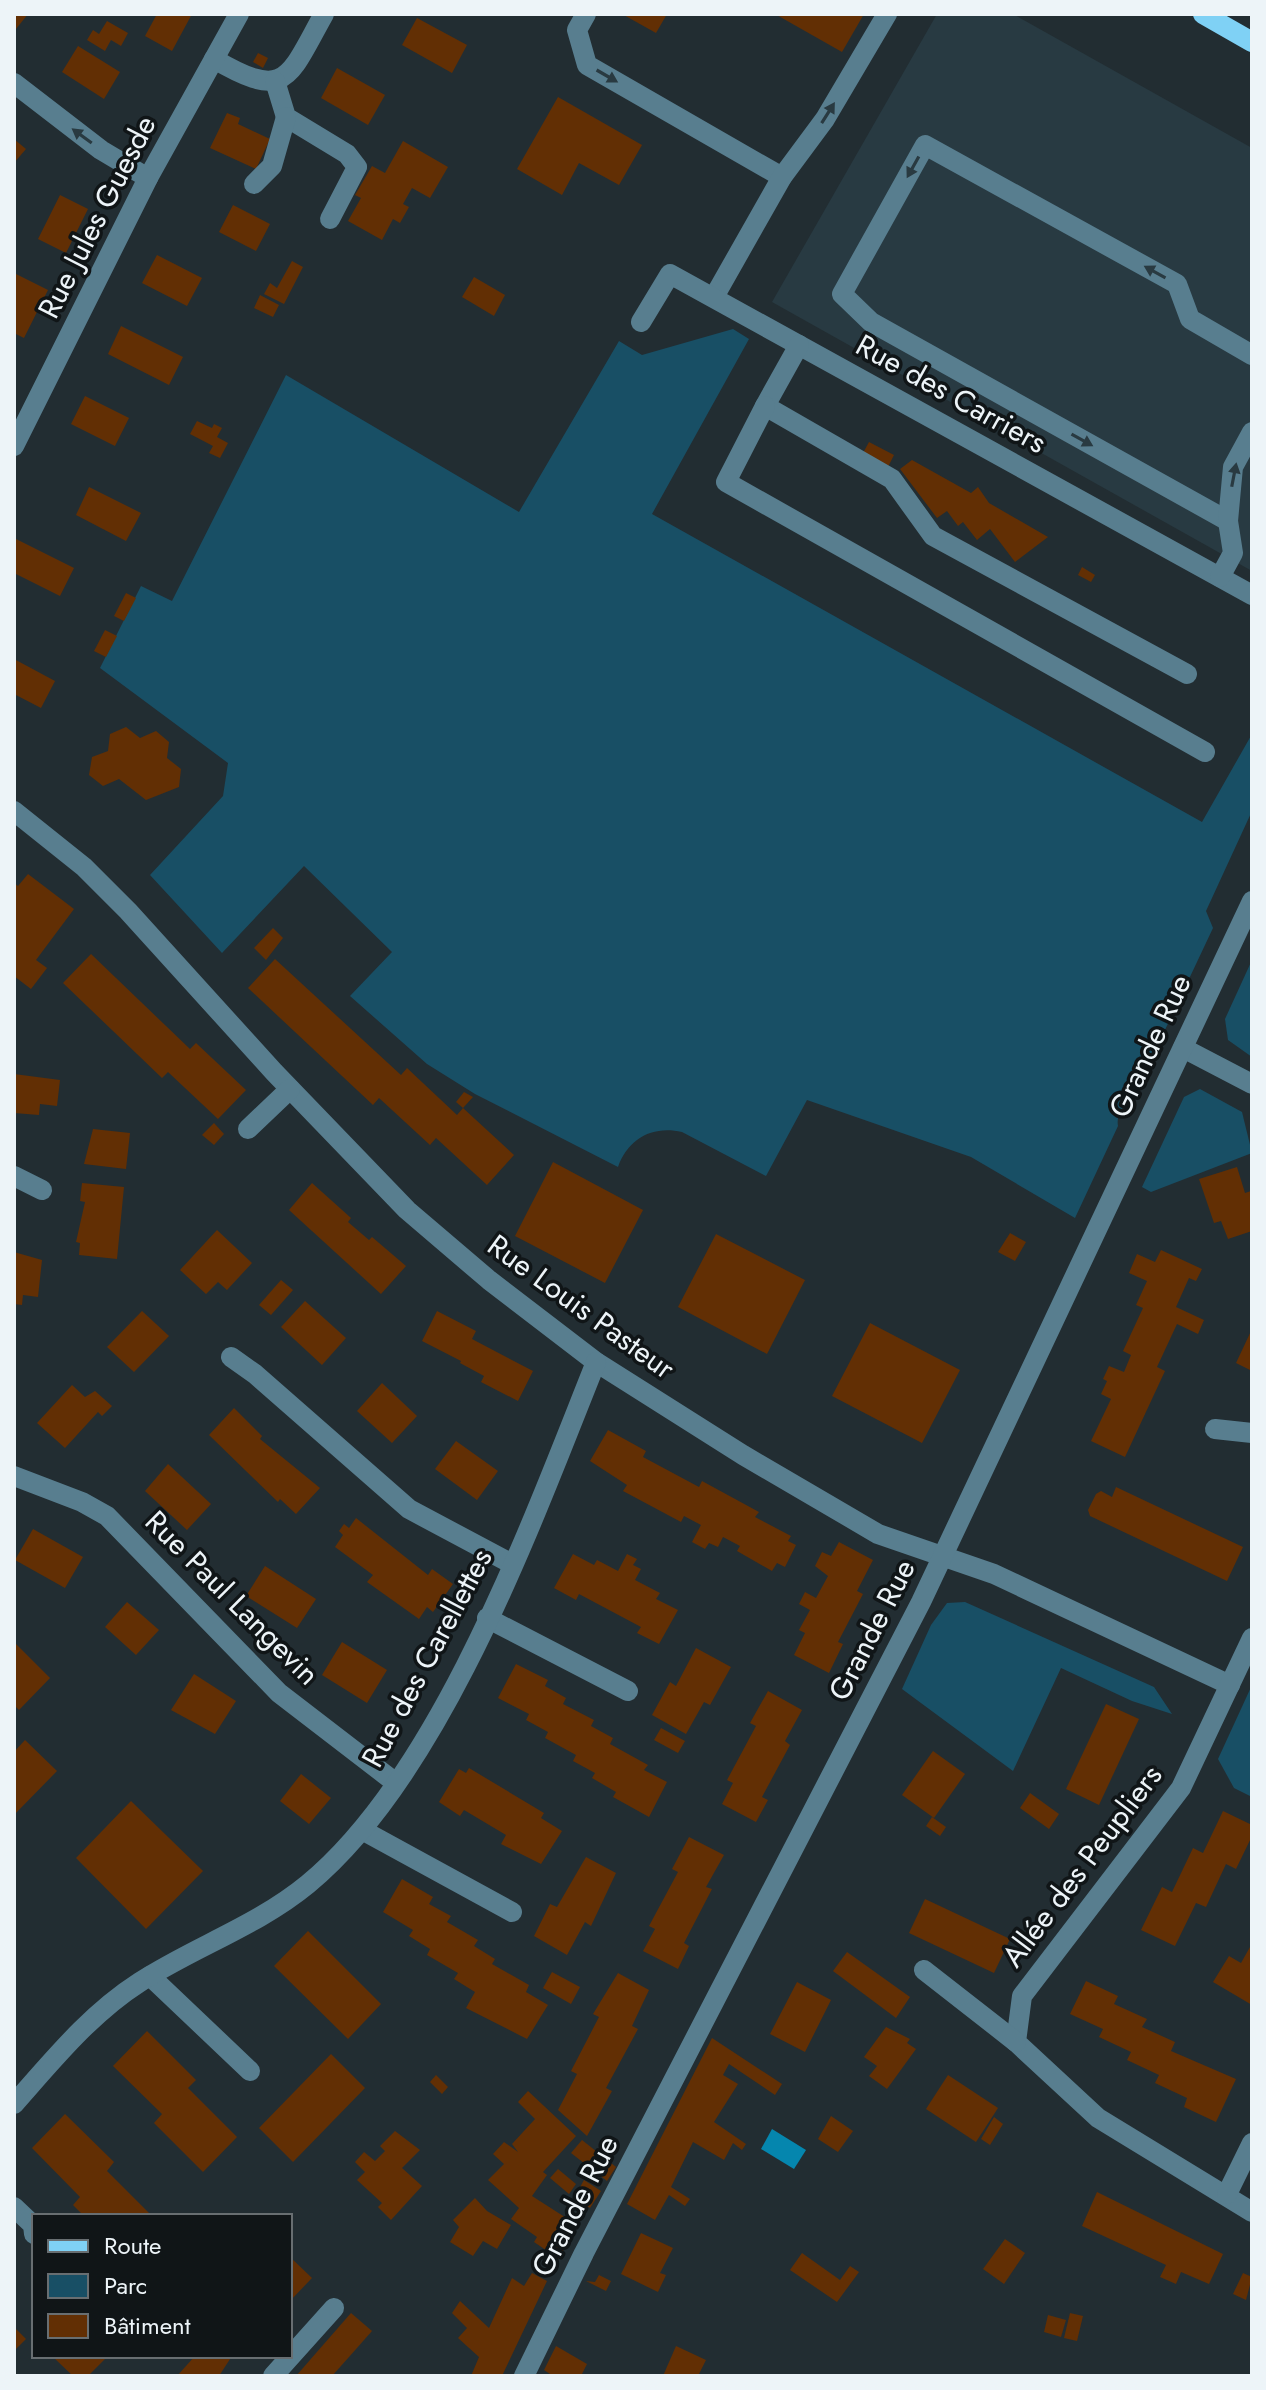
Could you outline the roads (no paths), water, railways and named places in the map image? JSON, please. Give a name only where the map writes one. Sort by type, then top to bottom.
[{"type":"main road","points":[[1203,14],[1252,42]]},
{"type":"street","name":"Rue Jules Guesde","points":[[14,446],[148,178],[239,14]]},
{"type":"street","points":[[214,59],[250,80],[275,81],[294,68],[324,14]]},
{"type":"street","points":[[586,14],[577,30],[587,65],[782,177]]},
{"type":"street","points":[[714,297],[782,177],[825,119],[887,14]]},
{"type":"street","points":[[254,184],[272,166],[286,117],[275,81]]},
{"type":"street","points":[[14,83],[101,150],[148,178]]},
{"type":"street","points":[[286,117],[347,154],[357,167],[330,219]]},
{"type":"street","points":[[1228,521],[871,322],[842,294],[925,145],[1177,284],[1190,319],[1252,355]]},
{"type":"street","name":"Rue des Carriers","points":[[641,322],[670,274],[1252,595]]},
{"type":"street","points":[[799,345],[726,482],[1205,752]]},
{"type":"street","points":[[765,406],[892,479],[933,536],[1187,674]]},
{"type":"street","points":[[1220,577],[1233,553],[1228,521],[1233,467],[1252,432]]},
{"type":"street","name":"Rue Louis Pasteur","points":[[14,811],[84,867],[128,911],[290,1089],[407,1210],[489,1280],[596,1362],[743,1455],[878,1534],[994,1574],[1230,1685]]},
{"type":"street","name":"Grande Rue","points":[[524,2376],[584,2253],[943,1556],[1252,901]]},
{"type":"street","points":[[1183,1048],[1252,1084]]},
{"type":"street","points":[[248,1129],[290,1089]]},
{"type":"street","points":[[14,1176],[42,1190]]},
{"type":"street","points":[[231,1357],[255,1374],[409,1509],[512,1564]]},
{"type":"street","name":"Rue des Carellettes","points":[[14,2104],[70,2040],[106,2007],[150,1976],[272,1910],[307,1884],[362,1830],[396,1783],[444,1704],[487,1618],[596,1362]]},
{"type":"street","points":[[1215,1429],[1252,1433]]},
{"type":"street","name":"Rue Paul Langevin","points":[[14,1476],[82,1502],[107,1516],[279,1693],[396,1783]]},
{"type":"street","points":[[487,1618],[628,1691]]},
{"type":"street","name":"Allée des Peupliers","points":[[1016,2042],[1022,1996],[1181,1788],[1252,1638]]},
{"type":"street","points":[[362,1830],[512,1912]]},
{"type":"street","points":[[924,1970],[1016,2042],[1098,2118],[1252,2212]]},
{"type":"street","points":[[150,1976],[250,2071]]},
{"type":"street","points":[[1227,2194],[1252,2143]]},
{"type":"street","points":[[14,2207],[32,2224]]},
{"type":"street","points":[[292,2355],[334,2308]]},
{"type":"street","points":[[273,2376],[289,2358]]}]
